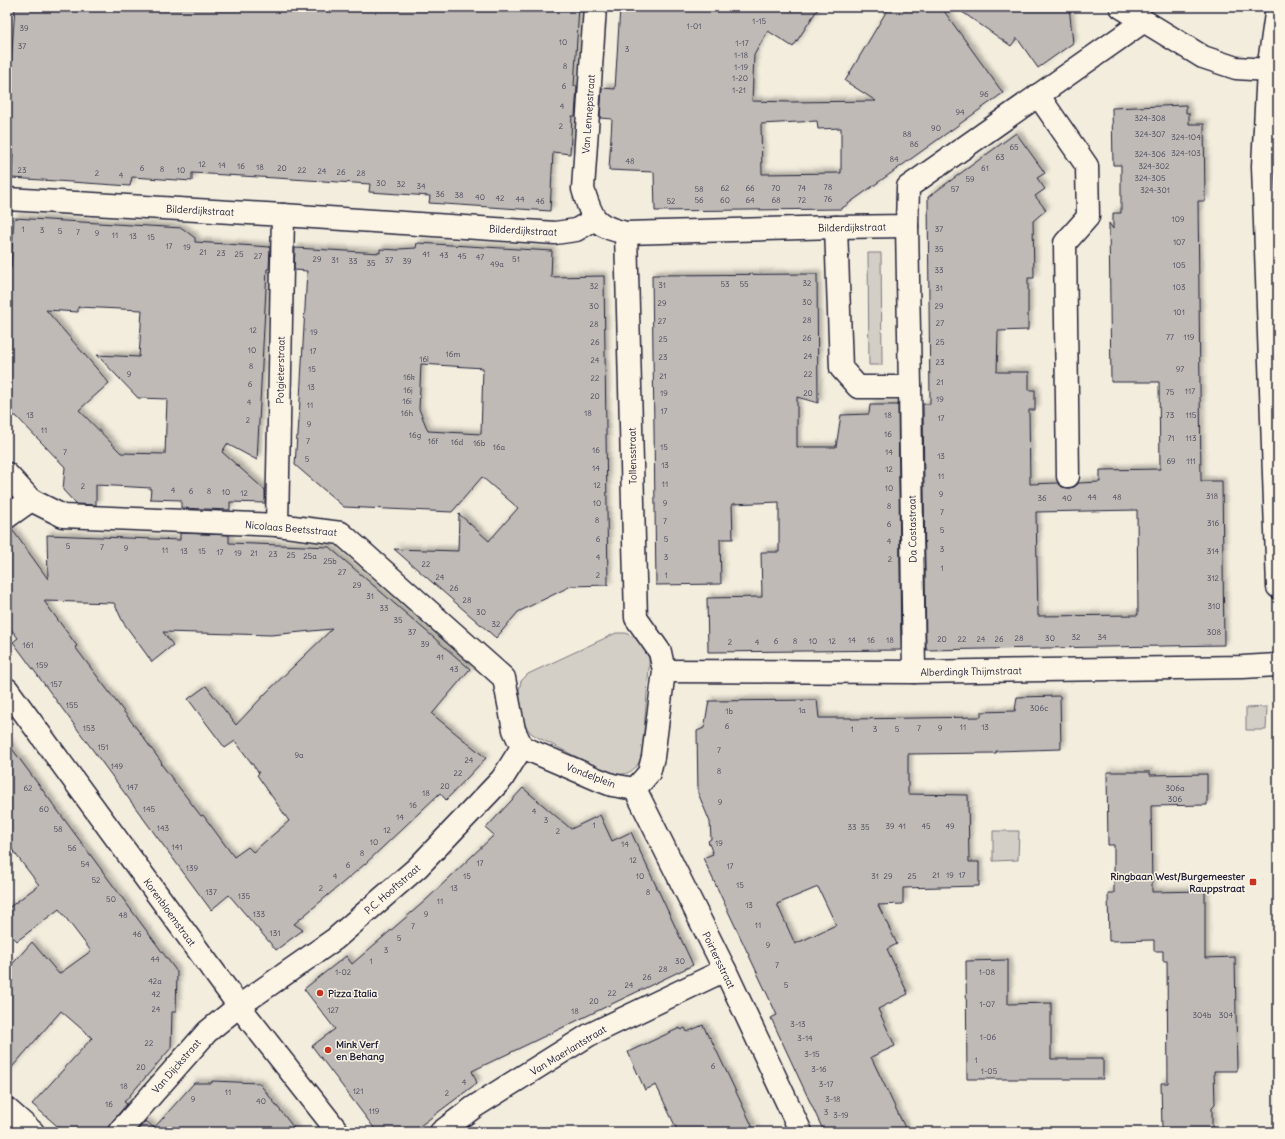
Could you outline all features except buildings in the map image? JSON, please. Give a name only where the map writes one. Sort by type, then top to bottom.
[{"type":"street","name":"Van Lennepstraat","points":[[595,7],[583,189],[588,206],[595,219]]},
{"type":"street","points":[[1121,7],[1203,57],[1236,68],[1268,70]]},
{"type":"street","points":[[1277,7],[1268,70],[1263,166],[1278,587]]},
{"type":"street","points":[[907,226],[908,187],[1144,21]]},
{"type":"street","points":[[1038,96],[1087,166],[1088,218],[1065,243],[1068,476]]},
{"type":"street","name":"Bilderdijkstraat","points":[[7,199],[555,233],[576,230],[595,219],[609,229],[626,233],[907,226]]},
{"type":"street","name":"Potgieterstraat","points":[[277,525],[283,215]]},
{"type":"street","name":"Da Costastraat","points":[[907,226],[914,672]]},
{"type":"street","points":[[836,227],[841,368],[858,387],[910,387]]},
{"type":"street","name":"Tollensstraat","points":[[626,233],[636,618],[660,652],[664,671]]},
{"type":"street","points":[[7,474],[31,500],[7,517]]},
{"type":"street","name":"Nicolaas Beetsstraat","points":[[31,500],[63,516],[277,525],[341,533],[504,678],[514,730],[522,747]]},
{"type":"street","name":"Alberdingk Thijmstraat","points":[[664,671],[914,672],[1243,667],[1278,665]]},
{"type":"street","points":[[635,789],[649,773],[653,757],[664,671]]},
{"type":"street","name":"Korenbloemstraat","points":[[7,689],[239,1006],[338,1132]]},
{"type":"street","name":"Vondelplein","points":[[522,747],[612,785],[635,789]]},
{"type":"street","name":"P.C. Hooftstraat","points":[[239,1006],[335,939],[418,867],[502,779],[522,747]]},
{"type":"street","name":"Poirtersstraat","points":[[635,789],[725,970],[801,1132]]},
{"type":"street","name":"Van Maerlantstraat","points":[[441,1132],[474,1107],[589,1035],[725,970]]},
{"type":"street","name":"Van Dijckstraat","points":[[119,1132],[207,1032],[239,1006]]},
{"type":"street","points":[[7,1109],[33,1132]]},
{"type":"shaded area","points":[[868,253],[881,253],[882,365],[869,365]]},
{"type":"shaded area","points":[[616,633],[626,633],[635,638],[644,648],[649,658],[642,755],[637,766],[625,774],[609,773],[531,733],[522,719],[519,691],[521,681],[528,674]]},
{"type":"shaded area","points":[[1267,707],[1266,730],[1246,730],[1246,708]]},
{"type":"shaded area","points":[[993,831],[1019,831],[1018,860],[993,861]]},
{"type":"place","name":"Ringbaan West/Burgemeester Rauppstraat","points":[[1253,882]]},
{"type":"place","name":"Pizza Italia","points":[[320,993]]},
{"type":"place","name":"Mink Verf en Behang","points":[[328,1050]]}]
